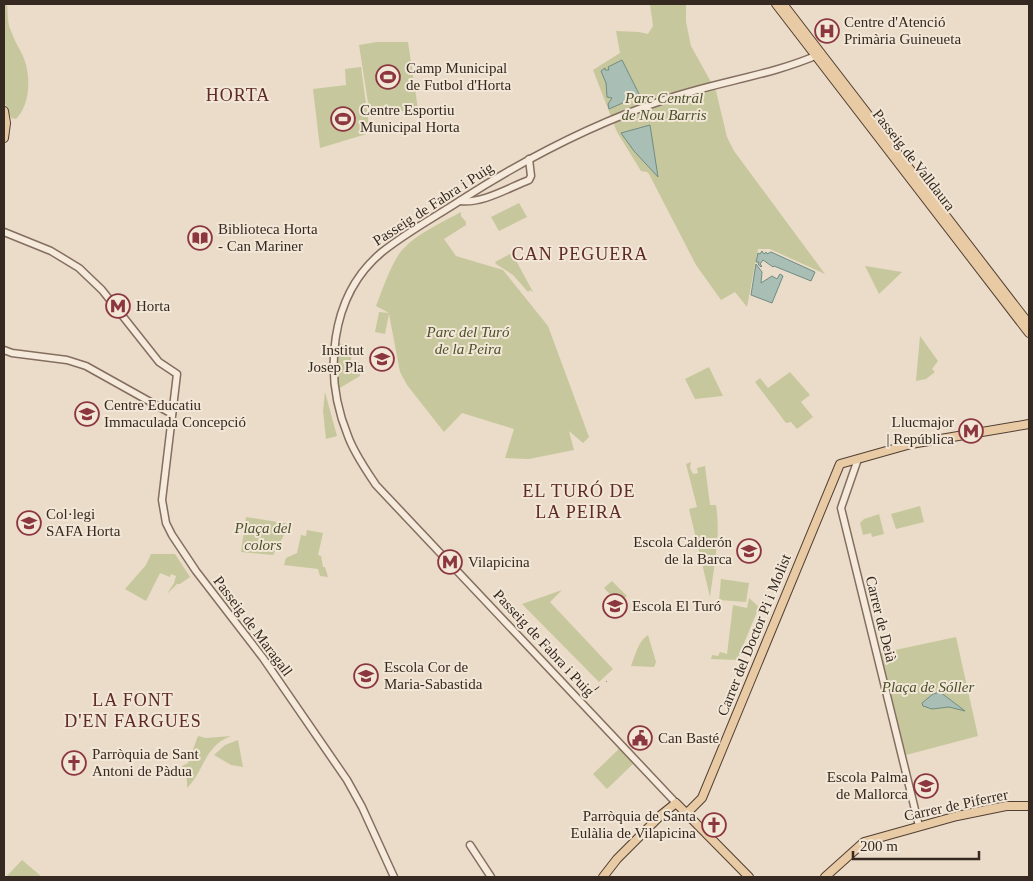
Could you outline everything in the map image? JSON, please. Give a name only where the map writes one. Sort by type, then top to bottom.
[{"type":"main road","name":"Passeig de Valldaura","points":[[776,4],[818,54],[978,261],[1019,315],[1029,333]]},
{"type":"main road","name":"Passeig de Valldaura","points":[[783,4],[818,54]]},
{"type":"main road","points":[[4,111],[6,123],[4,138]]},
{"type":"main road","name":"Passeig de Valldaura","points":[[1019,315],[1029,324]]},
{"type":"main road","points":[[858,459],[911,444],[1029,424]]},
{"type":"main road","name":"Carrer del Doctor Pi i Molist","points":[[688,812],[702,798],[840,464],[858,459]]},
{"type":"main road","points":[[603,877],[628,848],[676,803]]},
{"type":"main road","name":"Passeig de Fabra i Puig","points":[[676,803],[688,812],[749,877]]},
{"type":"main road","name":"Carrer de Piferrer","points":[[825,877],[861,844],[957,816],[993,809],[1029,806]]},
{"type":"street","name":"Passeig de Fabra i Puig","points":[[676,803],[388,499],[371,477],[347,434],[335,390],[333,373],[334,344],[341,313],[348,296],[357,281],[382,252],[490,181],[529,159],[592,128],[658,102],[708,87],[763,74],[818,54]]},
{"type":"street","points":[[460,200],[469,202],[479,200],[528,180],[531,176],[529,159]]},
{"type":"street","points":[[490,181],[495,193]]},
{"type":"street","name":"Passeig de Maragall","points":[[4,232],[51,250],[71,262],[96,283],[159,362],[176,372],[162,500],[162,510],[166,523],[191,564],[263,658],[348,780],[394,877]]},
{"type":"street","points":[[4,350],[67,360],[86,366],[172,414]]},
{"type":"street","name":"Carrer de Deià","points":[[858,459],[841,506],[919,826]]},
{"type":"street","points":[[470,845],[489,875]]},
{"type":"green space","points":[[4,4],[7,4],[10,28],[26,64],[28,80],[25,106],[16,119],[11,118],[4,101]]},
{"type":"green space","name":"Parc Central de Nou Barris","points":[[650,4],[686,4],[686,22],[691,46],[716,91],[727,137],[734,151],[825,274],[770,249],[758,249],[747,307],[735,292],[721,300],[696,265],[649,174],[641,171],[617,132],[593,70],[620,53],[616,31],[648,34],[653,26]]},
{"type":"green space","name":"Camp Municipal de Futbol d'Horta","points":[[377,42],[408,42],[418,109],[370,115],[359,45]]},
{"type":"green space","name":"Centre Esportiu Municipal Horta","points":[[361,67],[370,133],[320,148],[313,89],[346,85],[345,69]]},
{"type":"green space","points":[[519,203],[527,217],[499,231],[491,217]]},
{"type":"green space","name":"Parc del Turó de la Peira","points":[[461,212],[466,225],[444,239],[456,256],[503,270],[548,326],[589,437],[583,443],[569,431],[574,450],[529,459],[505,458],[514,429],[462,413],[444,432],[407,385],[400,372],[389,314],[385,334],[375,332],[379,312],[389,313],[376,306],[388,275],[400,252],[418,237]]},
{"type":"green space","points":[[512,253],[533,292],[530,290],[528,292],[513,275],[496,264],[495,262]]},
{"type":"green space","points":[[865,266],[902,272],[879,294]]},
{"type":"green space","points":[[920,336],[938,361],[932,369],[935,372],[926,379],[916,381]]},
{"type":"green space","points":[[339,343],[352,347],[351,361],[359,362],[360,376],[338,389],[334,344]]},
{"type":"green space","points":[[709,367],[723,396],[695,399],[685,379]]},
{"type":"green space","points":[[790,372],[810,395],[801,402],[813,417],[797,429],[791,422],[786,423],[755,382],[760,378],[768,388]]},
{"type":"green space","points":[[325,392],[337,436],[326,439],[323,411]]},
{"type":"green space","points":[[691,462],[690,468],[693,474],[698,473],[697,468],[705,466],[710,505],[716,505],[718,528],[710,597],[689,509],[697,507],[686,464]]},
{"type":"green space","points":[[920,506],[924,522],[896,529],[891,514]]},
{"type":"green space","points":[[879,514],[884,534],[872,537],[871,533],[863,535],[860,523],[864,519]]},
{"type":"green space","name":"Plaça del colors","points":[[246,517],[290,524],[273,555],[241,552]]},
{"type":"green space","points":[[307,530],[323,533],[318,555],[321,556],[323,567],[325,567],[328,577],[320,576],[318,569],[284,565],[286,558],[297,553],[301,535],[306,536]]},
{"type":"green space","points":[[151,554],[175,554],[190,577],[177,584],[167,594],[176,576],[171,574],[170,577],[160,573],[146,601],[125,589],[146,565]]},
{"type":"green space","points":[[721,579],[749,583],[746,602],[719,600]]},
{"type":"green space","points":[[612,581],[627,596],[619,604],[604,588]]},
{"type":"green space","points":[[562,590],[550,602],[613,669],[599,682],[522,604]]},
{"type":"green space","points":[[749,598],[759,607],[737,660],[711,659],[712,655],[718,656],[720,652],[727,654],[733,605],[747,608]]},
{"type":"green space","points":[[648,635],[656,662],[654,667],[631,666],[639,645]]},
{"type":"green space","name":"Plaça de Sóller","points":[[956,637],[978,736],[906,755],[881,653]]},
{"type":"green space","points":[[198,736],[206,738],[231,736],[215,746],[187,788],[187,780],[182,766],[188,763]]},
{"type":"green space","points":[[238,740],[243,767],[231,765],[214,755],[225,745]]},
{"type":"green space","points":[[622,746],[636,761],[607,789],[593,774]]},
{"type":"green space","points":[[22,860],[42,877],[6,877]]},
{"type":"shaded area","points":[[622,60],[639,94],[609,109],[608,104],[612,98],[607,97],[606,83],[601,71],[605,68],[605,70],[609,70],[608,67]]},
{"type":"shaded area","points":[[650,125],[658,177],[634,151],[621,133]]},
{"type":"shaded area","points":[[762,251],[764,254],[771,252],[815,272],[811,281],[773,267],[763,260],[760,264],[761,267],[758,264],[759,262],[756,262],[758,253],[760,254]]},
{"type":"shaded area","points":[[756,264],[762,272],[761,283],[772,276],[777,279],[780,274],[783,276],[772,303],[751,295]]},
{"type":"shaded area","points":[[940,692],[965,711],[949,707],[932,709],[923,706],[922,703],[933,694]]},
{"type":"railway","points":[[592,692],[607,681]]},
{"type":"place","name":"Centre d'Atenció Primària Guineueta","points":[[827,31]]},
{"type":"place","name":"Camp Municipal de Futbol d'Horta","points":[[388,77]]},
{"type":"place","name":"Centre Esportiu Municipal Horta","points":[[343,119]]},
{"type":"place","name":"Biblioteca Horta - Can Mariner","points":[[200,238]]},
{"type":"place","name":"Horta","points":[[118,306]]},
{"type":"place","name":"Institut Josep Pla","points":[[382,359]]},
{"type":"place","name":"Centre Educatiu Immaculada Concepció","points":[[87,414]]},
{"type":"place","name":"Llucmajor | República","points":[[971,431]]},
{"type":"place","name":"Col·legi SAFA Horta","points":[[29,523]]},
{"type":"place","name":"Escola Calderón de la Barca","points":[[749,551]]},
{"type":"place","name":"Vilapicina","points":[[450,562]]},
{"type":"place","name":"Escola El Turó","points":[[615,606]]},
{"type":"place","name":"Escola Cor de Maria-Sabastida","points":[[366,676]]},
{"type":"place","name":"Can Basté","points":[[640,738]]},
{"type":"place","name":"Parròquia de Sant Antoni de Pàdua","points":[[74,763]]},
{"type":"place","name":"Escola Palma de Mallorca","points":[[926,786]]},
{"type":"place","name":"Parròquia de Santa Eulàlia de Vilapicina","points":[[714,825]]},
{"type":"district","name":"HORTA","points":[[238,95]]},
{"type":"district","name":"CAN PEGUERA","points":[[580,254]]},
{"type":"district","name":"EL TURÓ DE LA PEIRA","points":[[579,501]]},
{"type":"district","name":"LA FONT D'EN FARGUES","points":[[133,710]]}]
